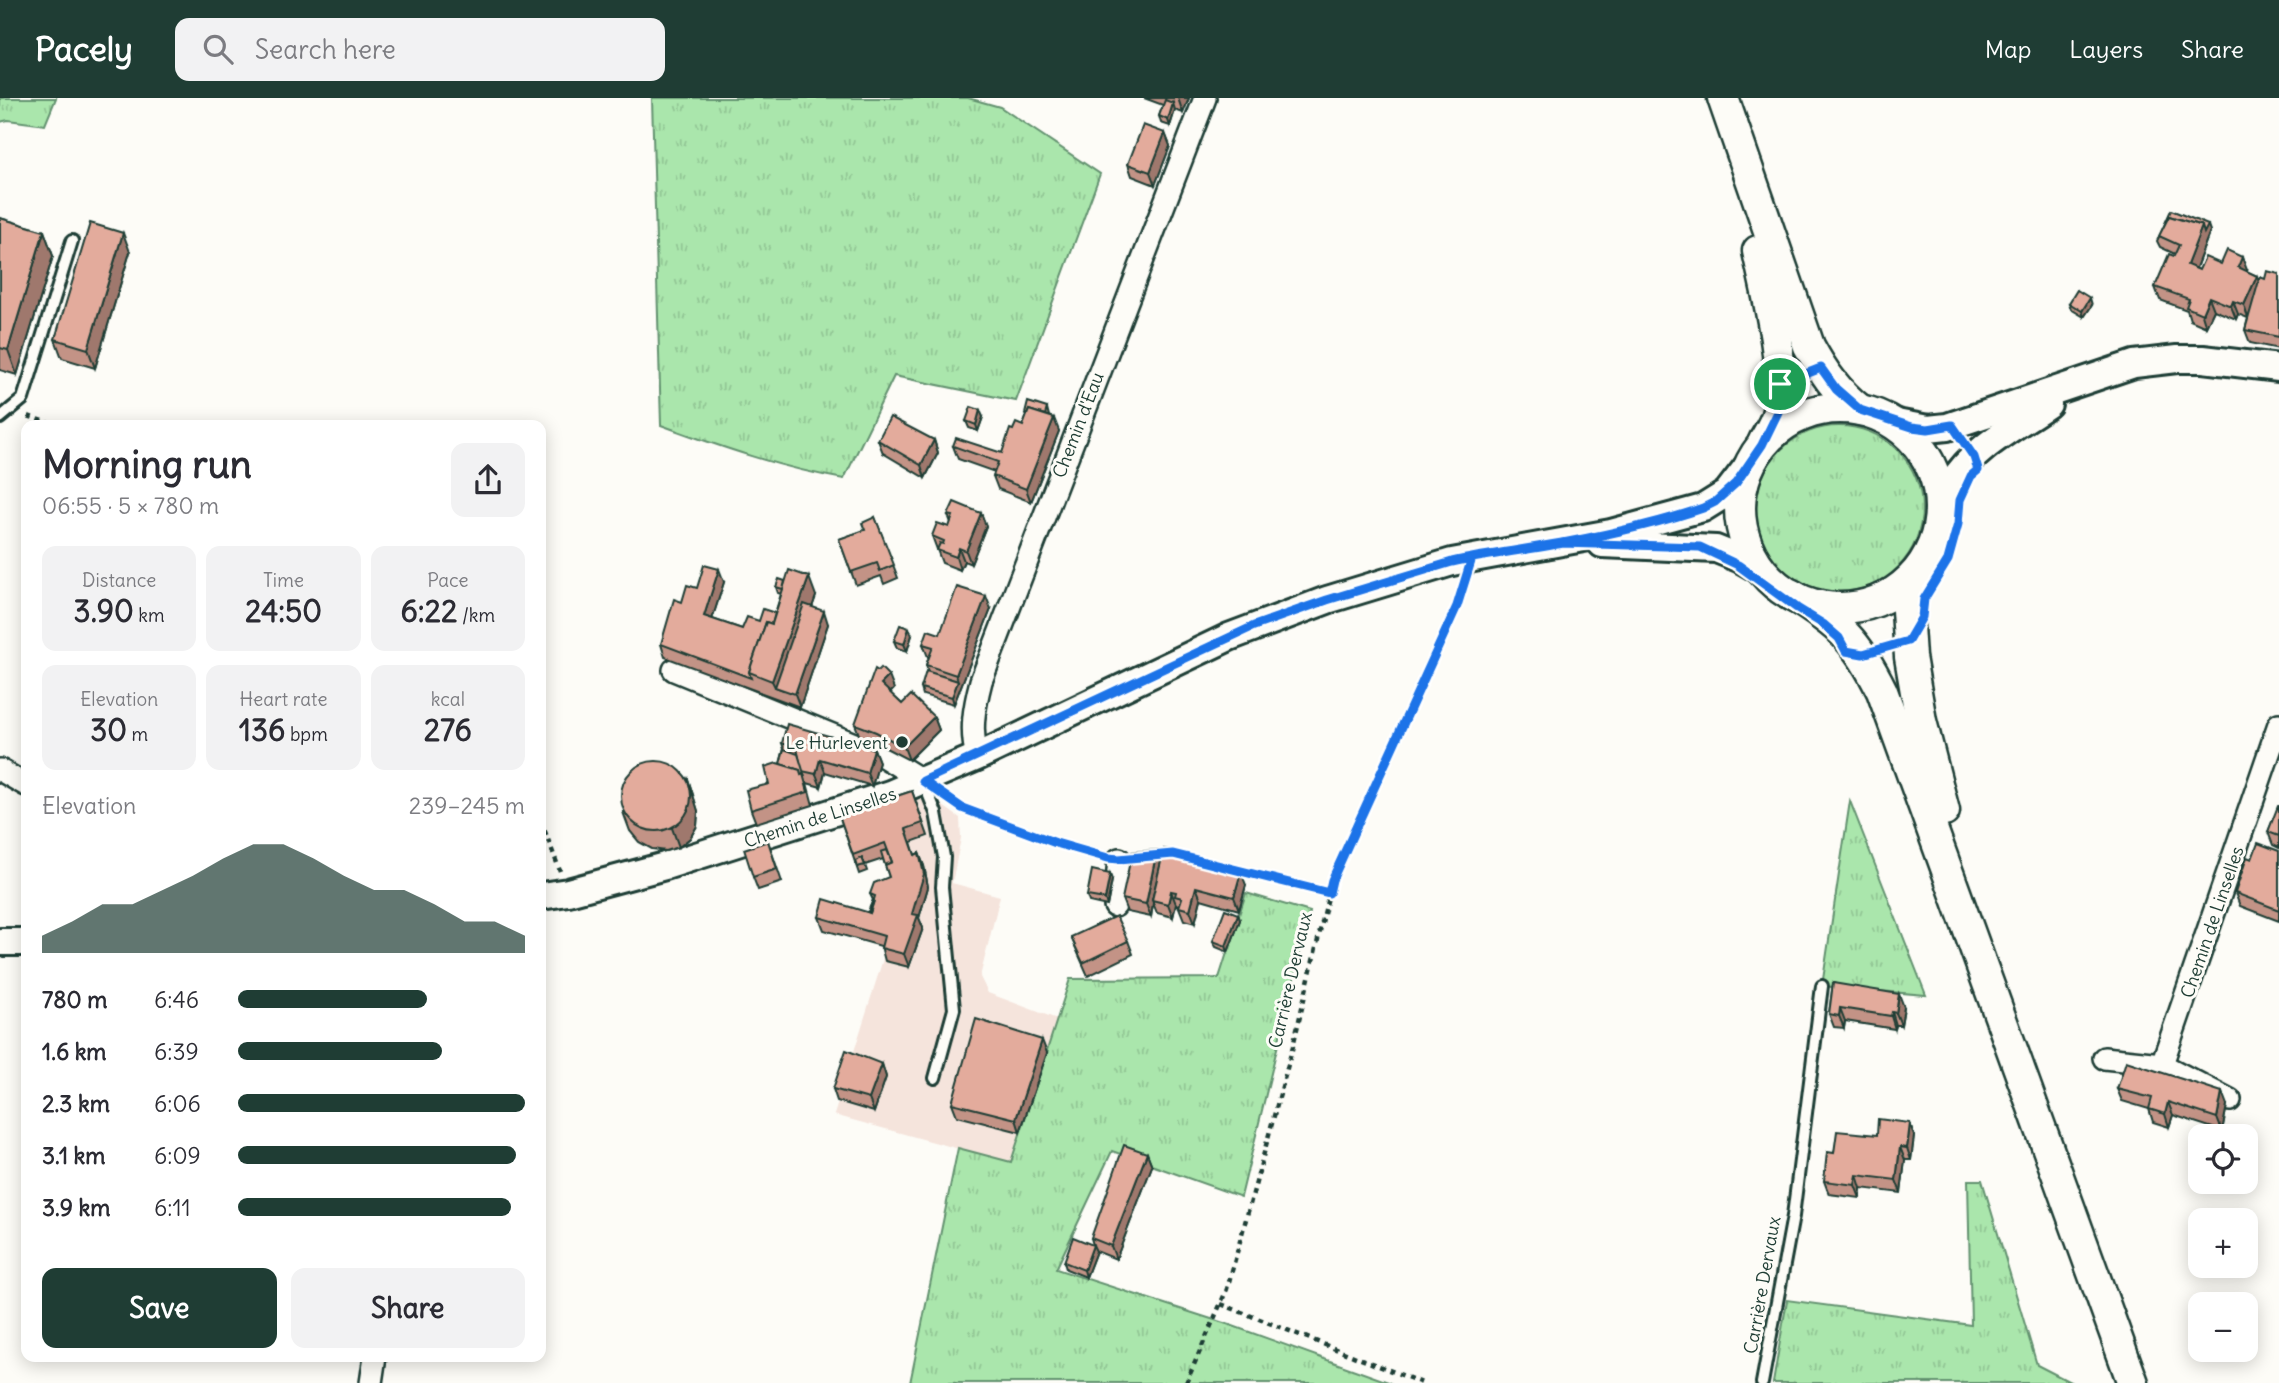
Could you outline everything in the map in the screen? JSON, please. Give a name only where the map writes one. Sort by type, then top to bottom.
[{"type":"main road","points":[[1723,98],[1809,346],[1836,389],[1860,410]]},
{"type":"main road","points":[[1734,134],[1769,304],[1780,378],[1778,412],[1742,484],[1740,516],[1745,541],[1763,572],[1792,595],[1834,622],[1860,650],[1872,670],[1979,954],[2133,1383]]},
{"type":"main road","points":[[1756,454],[1777,429],[1806,413],[1828,408],[1860,410],[1891,422],[1916,443],[1928,461],[1939,494],[1939,519],[1934,542],[1909,593],[1907,610],[1910,657],[1921,721],[1979,954]]},
{"type":"main road","points":[[1792,595],[1827,607],[1863,605],[1897,590],[1923,564]]},
{"type":"street","name":"Chemin d'Eau","points":[[977,757],[972,726],[973,709],[981,681],[1205,98]]},
{"type":"street","points":[[1891,422],[1928,429],[1947,427],[2074,386],[2115,369],[2177,359],[2233,361],[2279,368]]},
{"type":"street","points":[[1939,519],[1951,484],[1980,451],[2074,386]]},
{"type":"street","points":[[1562,543],[1651,524],[1703,508],[1727,493],[1756,454]]},
{"type":"street","name":"Chemin de Linselles","points":[[546,895],[645,872],[716,851],[841,811],[923,781],[1254,626],[1327,600],[1472,558],[1562,543]]},
{"type":"street","points":[[1562,543],[1716,549],[1763,572]]},
{"type":"street","points":[[674,670],[881,755],[923,781]]},
{"type":"street","name":"Chemin de Linselles","points":[[2161,1064],[2279,723]]},
{"type":"street","points":[[0,769],[21,782]]},
{"type":"street","points":[[1115,906],[1119,859]]},
{"type":"street","points":[[0,942],[21,942]]},
{"type":"street","points":[[2104,1058],[2161,1064],[2230,1100]]},
{"type":"street","points":[[371,1383],[374,1362]]},
{"type":"lane","points":[[0,418],[23,399],[72,241]]},
{"type":"lane","points":[[923,781],[936,813],[944,857],[942,887],[954,1009],[935,1078]]},
{"type":"lane","name":"Carrière Dervaux","points":[[1762,1383],[1793,1216],[1822,986]]},
{"type":"path","points":[[10,410],[39,420]]},
{"type":"path","name":"Carrière Dervaux","points":[[1186,1383],[1227,1289],[1338,867],[1457,606],[1472,558]]},
{"type":"path","points":[[923,781],[962,808],[1056,843],[1119,859]]},
{"type":"path","points":[[546,834],[568,892]]},
{"type":"path","points":[[1185,856],[1329,893]]},
{"type":"path","points":[[1221,1304],[1422,1383]]},
{"type":"shaded area","points":[[926,794],[960,818],[961,838],[952,883],[1000,896],[980,977],[988,993],[1057,1019],[1011,1163],[834,1115],[884,956],[892,958],[891,807]]},
{"type":"green space","points":[[0,98],[56,98],[45,125],[8,120],[0,122]]},
{"type":"green space","points":[[652,98],[968,98],[1000,107],[1100,174],[1016,401],[894,376],[844,479],[774,463],[661,425]]},
{"type":"green space","points":[[1839,426],[1871,432],[1898,450],[1916,477],[1922,509],[1916,541],[1898,568],[1871,586],[1839,592],[1807,586],[1780,568],[1762,541],[1756,509],[1762,477],[1780,450],[1807,432]]},
{"type":"green space","points":[[1850,801],[1926,995],[1822,986]]},
{"type":"green space","points":[[1246,893],[1310,912],[1241,1197],[1112,1151],[1056,1269],[1230,1325],[1391,1383],[910,1383],[958,1148],[1011,1162],[1070,979],[1219,978]]},
{"type":"green space","points":[[1968,1180],[1982,1180],[2037,1365],[2072,1383],[1773,1383],[1787,1300],[1971,1325]]},
{"type":"building","points":[[1165,100],[1173,103],[1168,120],[1159,116]]},
{"type":"building","points":[[1143,125],[1165,133],[1150,172],[1128,164]]},
{"type":"building","points":[[2171,210],[2208,225],[2204,233],[2202,226],[2169,216],[2163,228]]},
{"type":"building","points":[[2169,216],[2202,226],[2187,265],[2199,270],[2205,257],[2221,264],[2227,250],[2242,257],[2238,267],[2257,276],[2244,305],[2233,301],[2231,306],[2209,297],[2202,314],[2186,307],[2189,299],[2155,287],[2169,254],[2174,256],[2179,245],[2159,236]]},
{"type":"building","points":[[0,218],[44,231],[8,350],[0,348]]},
{"type":"building","points":[[90,223],[123,233],[88,349],[55,339]]},
{"type":"building","points":[[2267,271],[2279,274],[2279,337],[2245,330],[2260,277],[2265,279]]},
{"type":"building","points":[[2077,290],[2090,298],[2082,311],[2069,303]]},
{"type":"building","points":[[1028,402],[1047,408],[1045,415],[1029,410],[1027,415],[1025,414]]},
{"type":"building","points":[[971,407],[980,410],[976,425],[966,421]]},
{"type":"building","points":[[1029,410],[1054,418],[1026,489],[993,476],[998,462],[953,446],[956,438],[1002,453],[1010,429],[1013,430],[1016,423],[1023,426]]},
{"type":"building","points":[[890,417],[934,440],[921,465],[878,440]]},
{"type":"building","points":[[954,502],[981,513],[966,551],[959,548],[956,557],[937,550],[944,541],[932,536],[937,523],[949,527],[953,516],[948,515]]},
{"type":"building","points":[[875,517],[894,565],[880,571],[877,563],[851,572],[839,539],[865,530],[862,523]]},
{"type":"building","points":[[704,565],[719,569],[704,616],[742,629],[747,617],[759,621],[763,609],[775,613],[772,624],[766,622],[749,672],[751,678],[661,644],[674,599],[682,602],[687,585],[697,588]]},
{"type":"building","points":[[789,570],[809,577],[772,681],[749,672],[766,622],[772,624]]},
{"type":"building","points":[[779,579],[785,581],[783,589],[776,587]]},
{"type":"building","points":[[957,587],[986,596],[956,675],[926,665],[933,647],[923,644],[928,630],[940,634]]},
{"type":"building","points":[[804,604],[824,611],[795,694],[775,687]]},
{"type":"building","points":[[900,625],[909,628],[904,644],[894,641]]},
{"type":"building","points":[[881,668],[889,676],[881,684],[902,704],[911,695],[934,717],[904,747],[855,724],[875,669],[878,671]]},
{"type":"building","points":[[926,671],[958,681],[952,697],[921,688]]},
{"type":"building","points":[[787,724],[874,749],[867,773],[820,759],[816,774],[802,771],[797,748],[782,743]]},
{"type":"building","points":[[784,749],[798,754],[805,777],[800,770],[780,764]]},
{"type":"building","points":[[663,761],[676,767],[685,776],[689,782],[689,810],[681,821],[670,829],[649,831],[631,821],[623,810],[621,789],[631,771],[642,763]]},
{"type":"building","points":[[777,763],[800,770],[808,792],[751,810],[746,790],[769,784],[765,767]]},
{"type":"building","points":[[912,791],[923,823],[906,829],[915,855],[919,853],[924,874],[912,914],[918,915],[904,954],[881,948],[884,936],[819,917],[824,899],[870,913],[875,896],[870,894],[874,883],[889,877],[885,865],[892,862],[885,843],[853,855],[839,815]]},
{"type":"building","points":[[2279,806],[2279,836],[2268,832]]},
{"type":"building","points":[[768,841],[777,869],[753,877],[744,849]]},
{"type":"building","points":[[2258,843],[2279,851],[2279,910],[2235,893],[2247,857],[2252,859]]},
{"type":"building","points":[[1164,849],[1241,872],[1234,897],[1196,887],[1190,910],[1179,907],[1182,898],[1175,896],[1176,892],[1171,891],[1168,904],[1152,900]]},
{"type":"building","points":[[887,850],[892,862],[885,865],[881,852]]},
{"type":"building","points":[[1157,850],[1146,904],[1122,899],[1132,852]]},
{"type":"building","points":[[862,858],[865,865],[857,867],[855,861]]},
{"type":"building","points":[[1092,870],[1110,874],[1105,899],[1087,896]]},
{"type":"building","points":[[1225,909],[1238,914],[1226,946],[1213,941]]},
{"type":"building","points":[[1116,916],[1128,941],[1083,963],[1071,937]]},
{"type":"building","points":[[1833,983],[1899,994],[1896,1013],[1892,1012],[1891,1016],[1840,1008],[1839,1016],[1829,1014]]},
{"type":"building","points":[[976,1019],[1042,1040],[1016,1119],[952,1103]]},
{"type":"building","points":[[846,1050],[882,1064],[869,1099],[833,1089]]},
{"type":"building","points":[[2126,1061],[2222,1092],[2217,1118],[2168,1102],[2165,1114],[2149,1109],[2152,1098],[2117,1089]]},
{"type":"building","points":[[1878,1119],[1910,1123],[1907,1148],[1900,1147],[1896,1180],[1857,1175],[1855,1185],[1824,1181],[1827,1152],[1834,1153],[1837,1131],[1877,1135]]},
{"type":"building","points":[[1124,1145],[1147,1153],[1111,1246],[1091,1238]]},
{"type":"building","points":[[1073,1237],[1093,1245],[1084,1270],[1064,1262]]},
{"type":"place","name":"Le Hurlevent","points":[[902,742]]},
{"type":"route","points":[[1780,384],[1778,412],[1762,445],[1727,493],[1703,508],[1611,533],[1562,543],[1472,558],[1452,562],[1296,610],[1195,653],[923,781],[962,808],[1056,843],[1108,858],[1173,854],[1329,893],[1332,880],[1457,606],[1472,558],[1532,548],[1562,543],[1700,547],[1738,565],[1823,624],[1839,638],[1846,651],[1863,654],[1908,641],[1922,617],[1924,599],[1948,560],[1958,524],[1960,500],[1971,476],[1978,470],[1974,457],[1952,425],[1928,429],[1912,427],[1860,410],[1836,389],[1821,368],[1780,384]]}]
